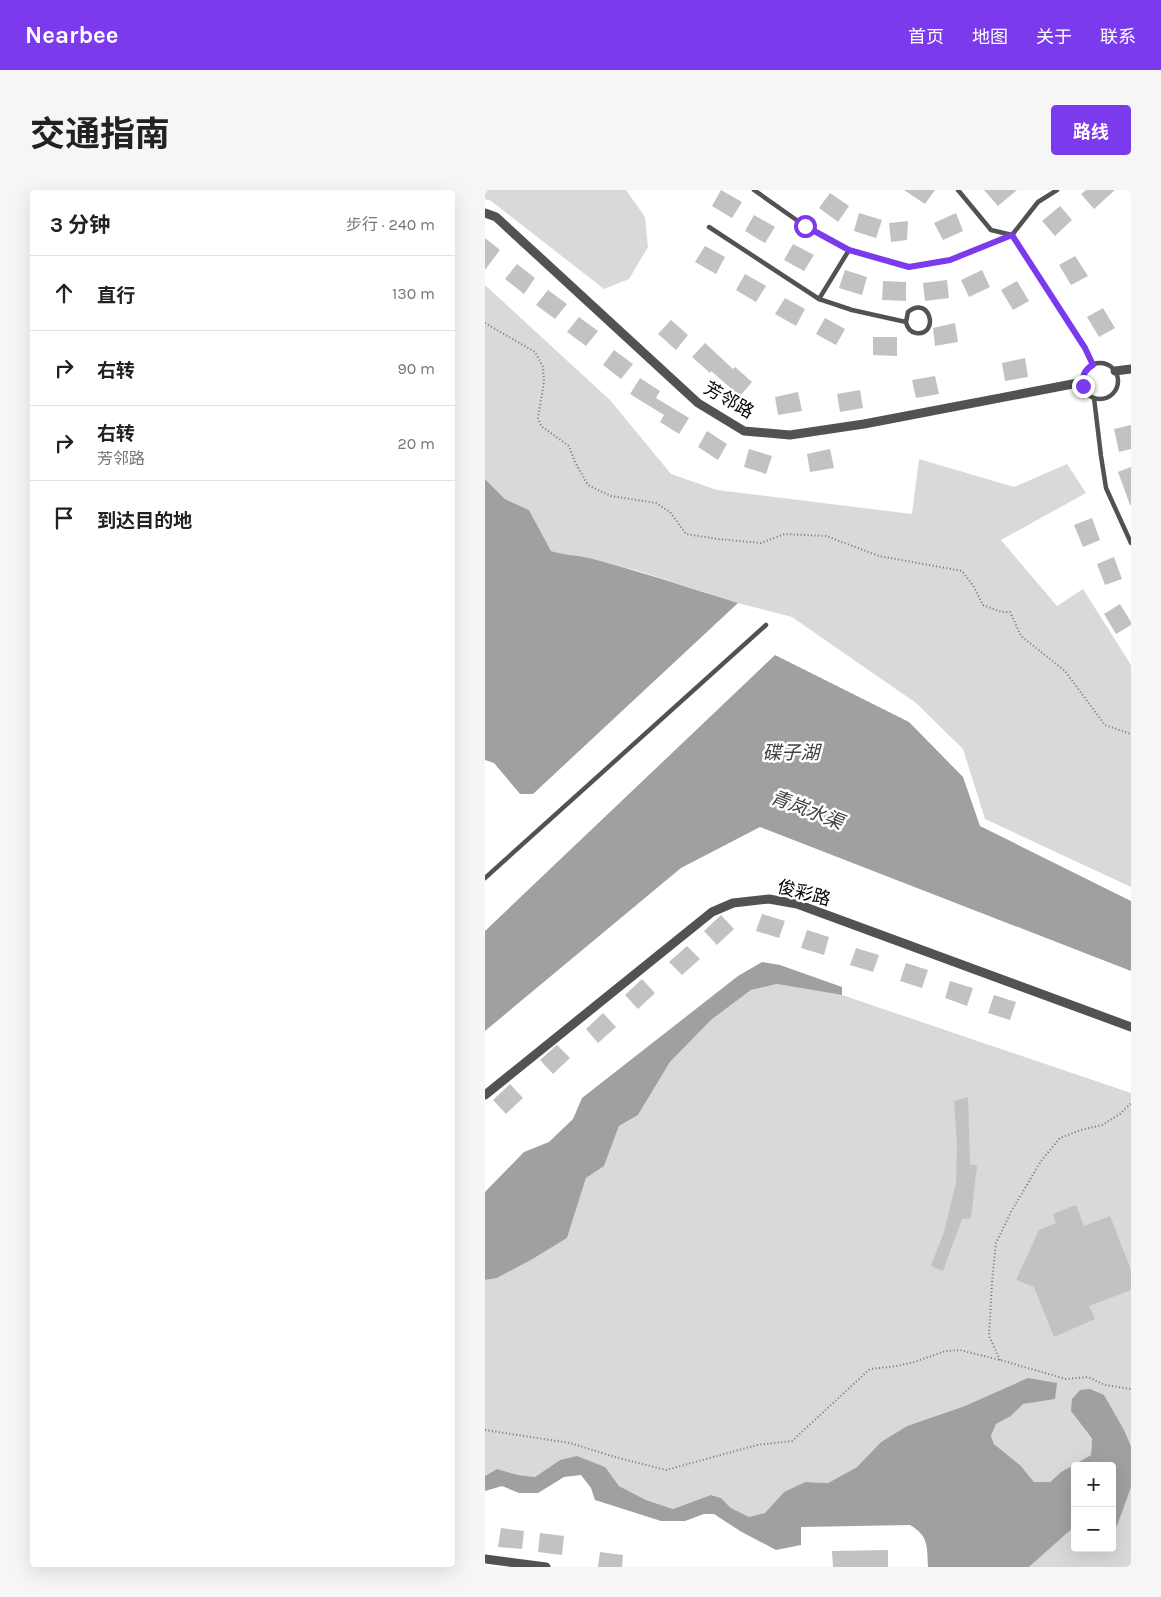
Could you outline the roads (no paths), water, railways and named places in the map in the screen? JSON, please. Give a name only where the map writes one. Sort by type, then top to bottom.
[{"type":"street","name":"芳邻路","points":[[485,213],[496,217],[698,403],[744,431],[790,435],[864,424],[1083,382]]},
{"type":"street","points":[[1115,371],[1131,369]]},
{"type":"street","name":"俊彩路","points":[[485,1095],[712,912],[733,903],[769,899],[797,904],[1131,1027]]},
{"type":"street","points":[[485,1559],[546,1567]]},
{"type":"lane","points":[[755,190],[805,226],[849,250],[909,267],[950,260],[1012,235],[1038,202],[1057,190]]},
{"type":"lane","points":[[958,190],[991,230],[1012,235],[1085,348],[1093,365]]},
{"type":"lane","points":[[709,227],[819,299],[852,310],[906,322]]},
{"type":"lane","points":[[819,299],[849,250]]},
{"type":"lane","points":[[916,308],[924,309],[931,320],[928,328],[920,333],[910,330],[906,322],[909,312],[916,308]]},
{"type":"lane","points":[[1105,364],[1115,371],[1117,376],[1115,391],[1105,398],[1094,398],[1086,391],[1083,375],[1093,365],[1105,364]]},
{"type":"lane","points":[[1094,398],[1106,488],[1131,543]]},
{"type":"lane","points":[[485,878],[766,625]]},
{"type":"water","points":[[485,479],[505,499],[529,510],[551,551],[611,564],[738,603],[533,794],[520,794],[494,763],[485,760]]},
{"type":"water","name":"碟子湖","points":[[775,655],[909,722],[963,777],[980,826],[1131,901],[1131,971],[760,827],[681,868],[485,1031],[485,931]]},
{"type":"water","points":[[762,962],[780,965],[842,987],[842,995],[777,984],[751,990],[711,1020],[670,1062],[638,1115],[619,1126],[604,1166],[586,1178],[567,1238],[497,1278],[485,1280],[485,1192],[524,1152],[549,1142],[573,1119],[582,1098],[738,976]]},
{"type":"water","points":[[1028,1378],[1057,1383],[1055,1399],[1023,1404],[1011,1416],[996,1424],[991,1436],[994,1444],[1021,1466],[1034,1482],[1050,1482],[1071,1466],[1071,1530],[1029,1567],[928,1567],[927,1548],[924,1538],[921,1533],[910,1525],[801,1527],[801,1545],[776,1550],[740,1531],[714,1514],[704,1514],[685,1521],[661,1521],[595,1500],[591,1488],[581,1475],[564,1477],[538,1493],[519,1493],[502,1486],[485,1491],[485,1476],[497,1469],[518,1475],[535,1477],[560,1460],[577,1456],[605,1467],[619,1486],[646,1500],[673,1509],[711,1495],[721,1498],[731,1508],[749,1517],[765,1513],[784,1492],[805,1482],[828,1483],[857,1467],[881,1442],[907,1426],[965,1406]]},
{"type":"water","points":[[1090,1389],[1104,1395],[1131,1446],[1131,1487],[1117,1526],[1116,1462],[1079,1462],[1091,1455],[1092,1439],[1071,1411],[1072,1399],[1080,1390]]},
{"type":"water label","name":"青岚水渠","points":[[807,810]]}]
